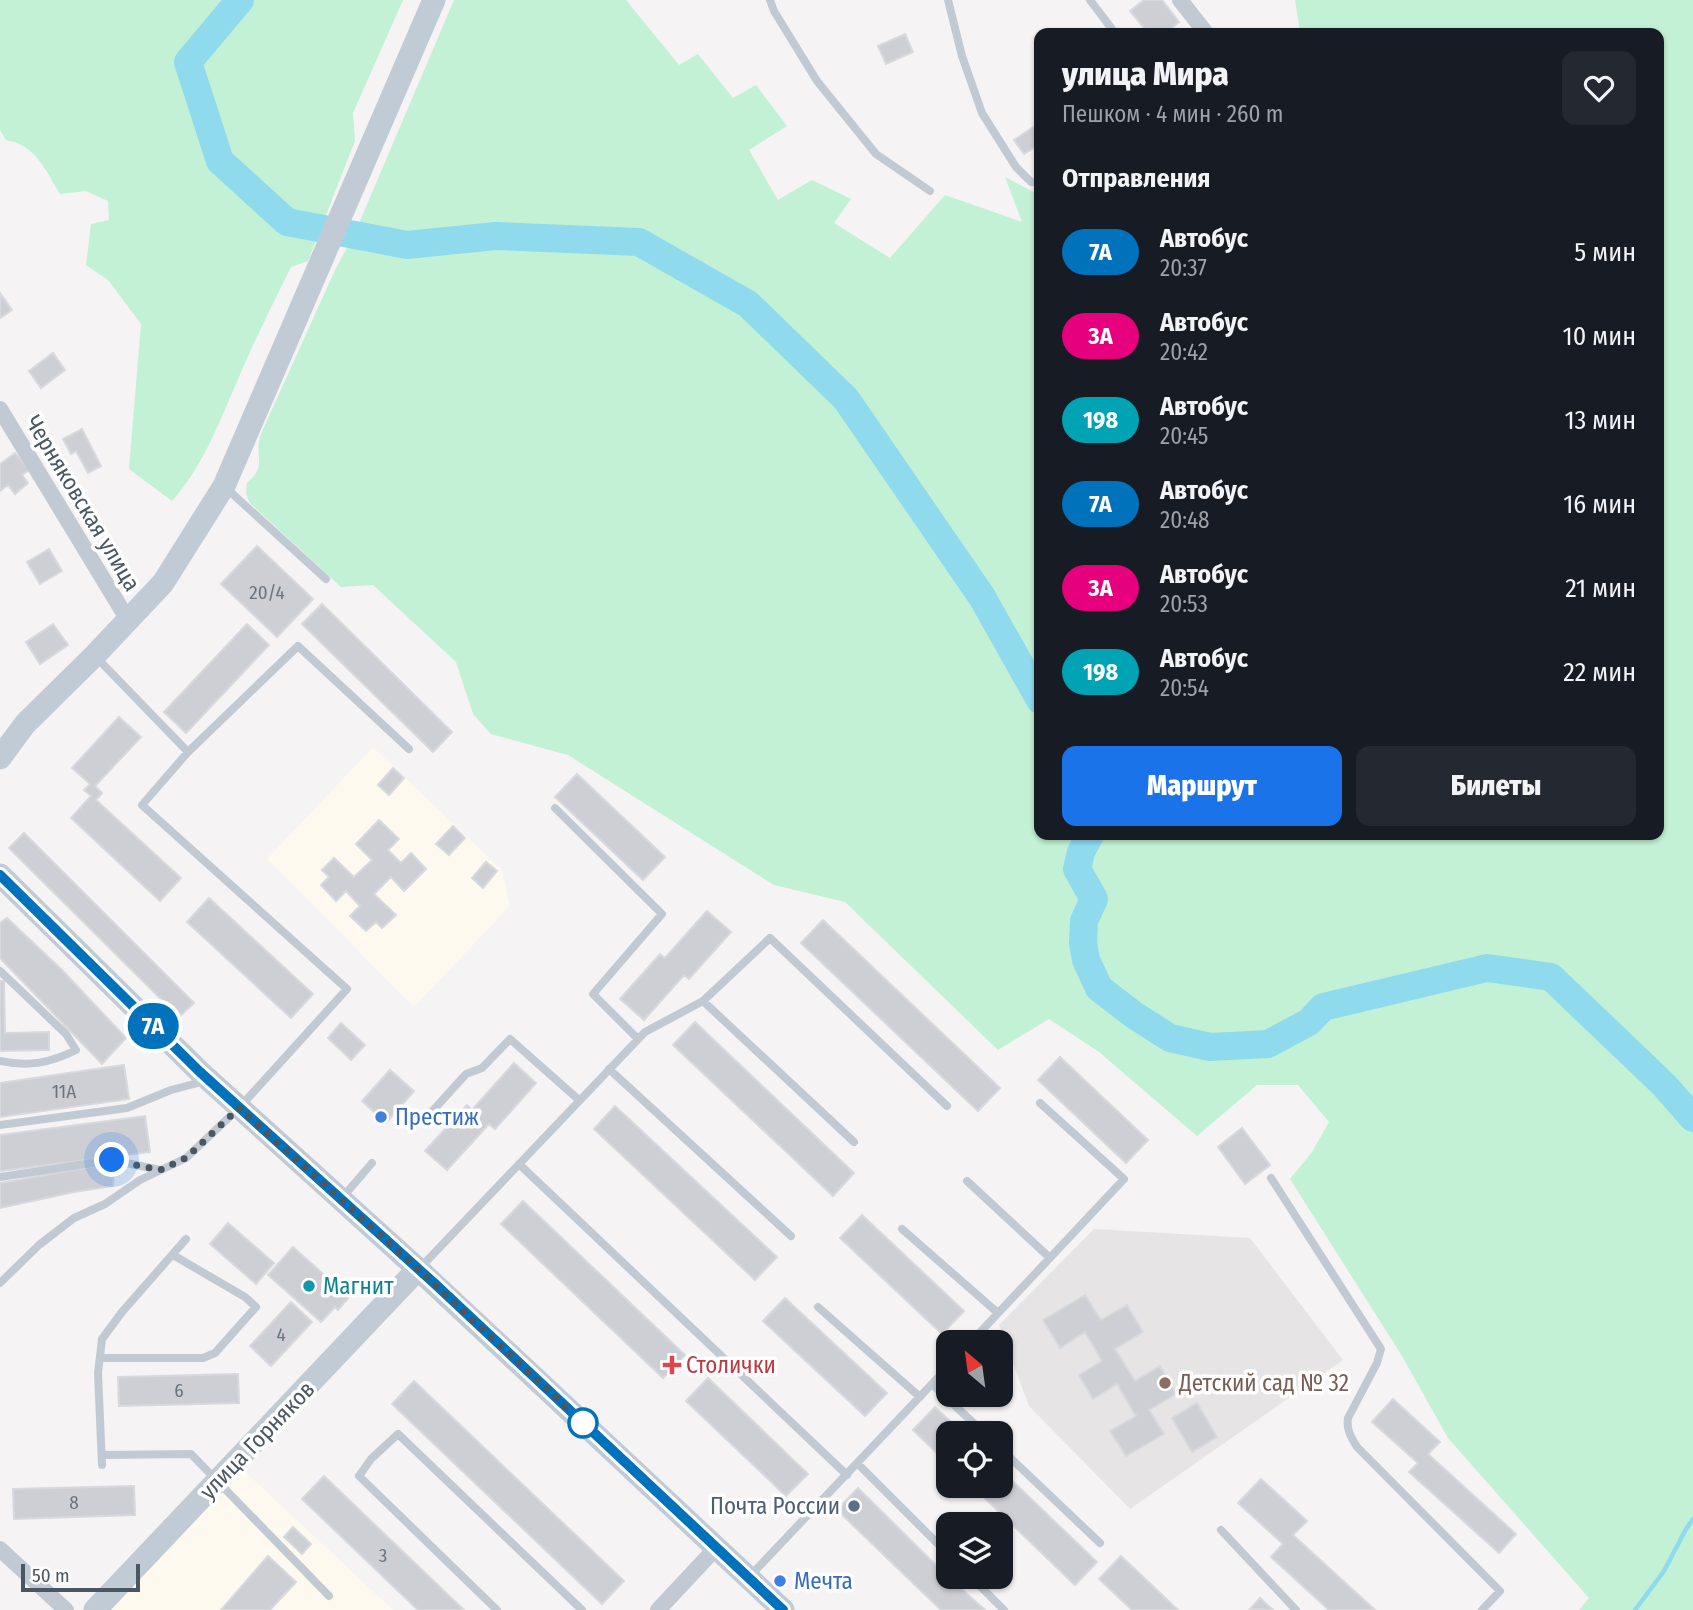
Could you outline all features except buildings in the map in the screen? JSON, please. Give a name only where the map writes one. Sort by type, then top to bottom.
[{"type":"street","points":[[0,758],[25,724],[163,583],[224,486],[434,0]]},
{"type":"street","points":[[1180,0],[1202,28]]},
{"type":"street","name":"Черняковская улица","points":[[0,409],[128,621]]},
{"type":"street","points":[[0,875],[209,1080],[418,1269],[783,1610]]},
{"type":"street","name":"улица Горняков","points":[[95,1610],[418,1269]]},
{"type":"street","points":[[658,1610],[716,1548]]},
{"type":"street","points":[[0,1549],[66,1610]]},
{"type":"lane","points":[[770,0],[817,81],[876,154],[930,191]]},
{"type":"lane","points":[[948,0],[962,56],[982,113],[1016,166],[1034,182]]},
{"type":"lane","points":[[1090,0],[1111,28]]},
{"type":"lane","points":[[224,486],[326,579]]},
{"type":"lane","points":[[0,1283],[39,1245],[74,1217],[105,1204],[140,1180],[186,1158],[239,1108],[347,989],[142,805],[188,752],[298,646],[409,749]]},
{"type":"lane","points":[[95,655],[188,752]]},
{"type":"lane","points":[[555,808],[662,914],[593,994],[638,1039]]},
{"type":"lane","points":[[418,1269],[645,1032],[703,1001],[770,938],[947,1106]]},
{"type":"lane","points":[[0,971],[66,1034],[76,1050],[57,1060],[21,1066],[0,1061]]},
{"type":"lane","points":[[703,1001],[854,1142]]},
{"type":"lane","points":[[428,1116],[466,1074],[482,1068],[510,1039],[579,1100]]},
{"type":"lane","points":[[609,1069],[791,1236]]},
{"type":"lane","points":[[0,1125],[127,1108],[171,1090],[209,1080]]},
{"type":"lane","points":[[982,1330],[1124,1179],[1040,1103]]},
{"type":"lane","points":[[0,1178],[112,1160],[160,1170]]},
{"type":"lane","points":[[340,1199],[372,1163]]},
{"type":"lane","points":[[519,1164],[847,1475]]},
{"type":"lane","points":[[1271,1178],[1381,1349],[1377,1363],[1348,1418],[1350,1435],[1357,1447],[1500,1591],[1482,1610]]},
{"type":"lane","points":[[967,1181],[1050,1258]]},
{"type":"lane","points":[[902,1228],[998,1313]]},
{"type":"lane","points":[[102,1465],[98,1373],[102,1339],[121,1312],[186,1239]]},
{"type":"lane","points":[[100,1358],[203,1357],[215,1353],[256,1307],[245,1297],[173,1255]]},
{"type":"lane","points":[[818,1307],[920,1397]]},
{"type":"lane","points":[[749,1577],[936,1380]]},
{"type":"lane","points":[[932,1384],[971,1421]]},
{"type":"lane","points":[[497,1610],[359,1476],[371,1459],[398,1434],[582,1610]]},
{"type":"lane","points":[[102,1455],[191,1454],[216,1483],[329,1596]]},
{"type":"lane","points":[[1013,1460],[1100,1543]]},
{"type":"lane","points":[[858,1464],[936,1542]]},
{"type":"lane","points":[[1221,1530],[1296,1610]]},
{"type":"lane","points":[[983,1589],[1004,1610]]},
{"type":"shaded area","points":[[373,747],[502,870],[510,906],[414,1007],[267,859]]},
{"type":"shaded area","name":"Детский сад № 32","points":[[1094,1229],[1250,1238],[1343,1360],[1130,1509],[1029,1406],[1013,1363],[1013,1330],[1001,1330],[999,1325]]},
{"type":"shaded area","points":[[240,1467],[393,1610],[108,1610]]},
{"type":"green space","points":[[0,0],[403,0],[353,113],[355,141],[308,261],[291,267],[255,340],[209,446],[172,501],[129,469],[141,324],[108,280],[86,265],[91,224],[109,220],[108,201],[86,191],[60,194],[33,153],[6,140],[0,130]]},
{"type":"green space","points":[[454,0],[626,0],[679,65],[698,54],[733,98],[756,85],[787,126],[749,150],[778,200],[812,180],[851,199],[834,223],[890,258],[945,195],[1022,222],[1005,177],[1034,192],[1034,840],[1664,840],[1664,28],[1299,28],[1295,0],[1693,0],[1693,1610],[1579,1610],[1589,1598],[1448,1438],[1402,1356],[1290,1179],[1312,1152],[1329,1122],[1298,1085],[1257,1085],[1197,1136],[1099,1052],[1049,1019],[998,1050],[845,902],[774,885],[568,755],[491,734],[473,714],[456,662],[373,585],[341,587],[249,502],[247,483],[259,466],[260,436],[336,268],[354,235]]},
{"type":"waterway","points":[[240,0],[188,62],[220,161],[287,222],[407,245],[496,236],[639,242],[748,304],[846,399],[982,597],[1034,689]]},
{"type":"waterway","points":[[1087,840],[1077,869],[1094,899],[1084,921],[1083,943],[1086,960],[1099,988],[1170,1038],[1210,1047],[1268,1044],[1309,1022],[1323,1007],[1487,968],[1551,977],[1664,1085],[1693,1118]]},
{"type":"waterway","points":[[1635,1610],[1664,1571],[1693,1519]]},
{"type":"bus line","name":"7А","points":[[0,875],[200,1072],[434,1283],[783,1610]]},
{"type":"place","name":"Престиж","points":[[381,1117]]},
{"type":"place","name":"Магнит","points":[[309,1286]]},
{"type":"place","name":"Столички","points":[[672,1365]]},
{"type":"place","name":"Детский сад № 32","points":[[1165,1383]]},
{"type":"place","name":"Почта России","points":[[854,1506]]},
{"type":"place","name":"Мечта","points":[[780,1581]]},
{"type":"route","points":[[112,1160],[160,1170],[186,1158],[239,1108],[418,1269],[583,1423]]}]
